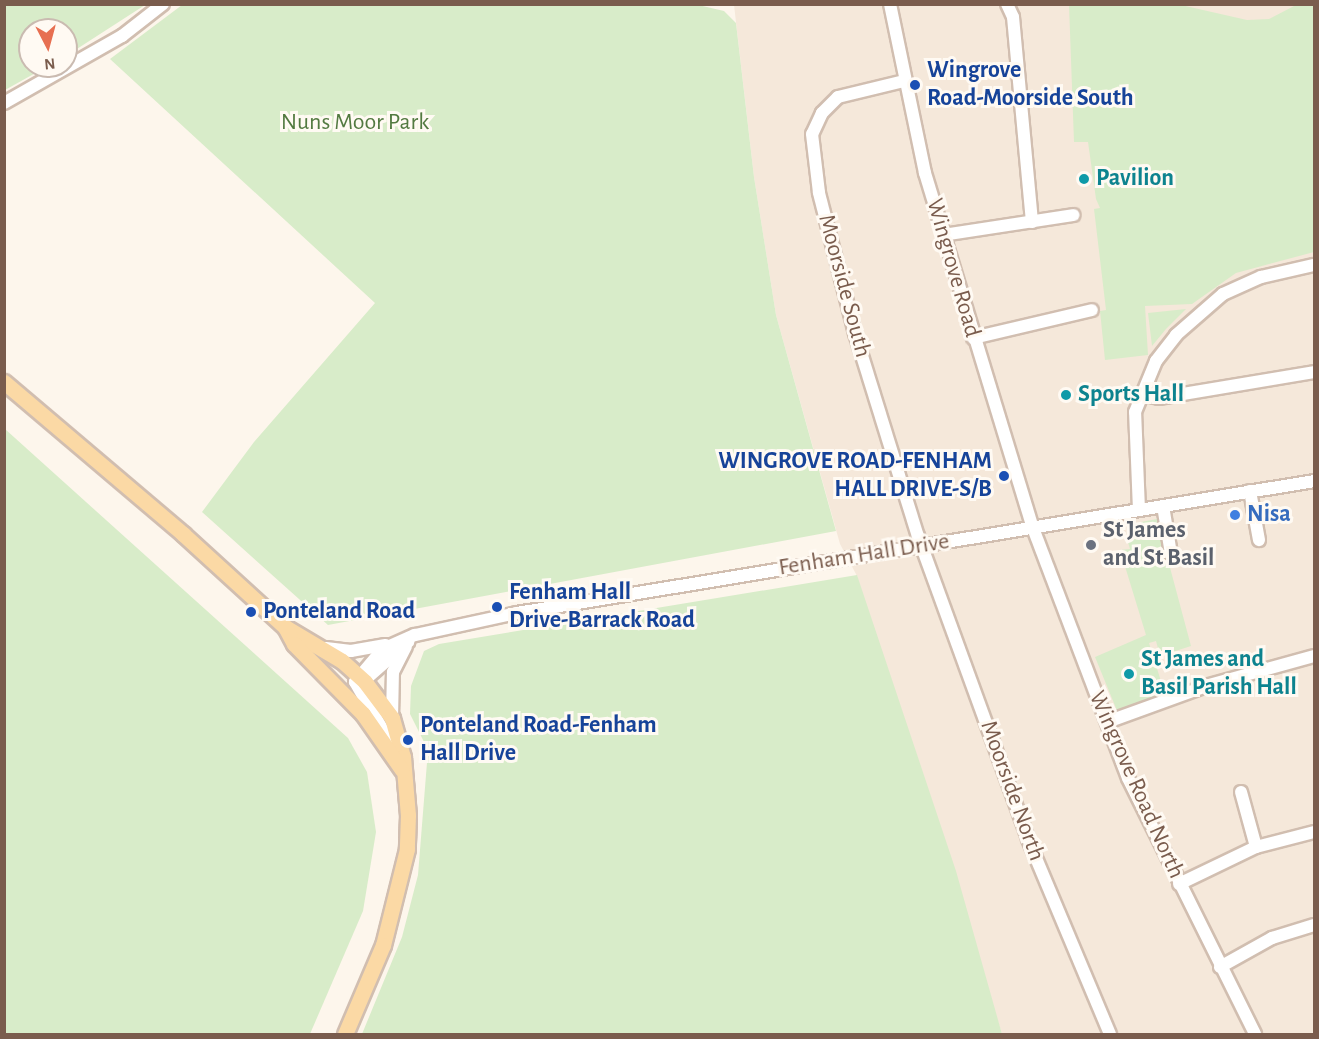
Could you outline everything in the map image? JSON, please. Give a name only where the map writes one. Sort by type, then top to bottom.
[{"type":"main road","points":[[4,382],[183,534],[285,627],[322,647],[359,681],[392,718],[400,741],[400,767],[408,835],[398,891],[379,956],[345,1035]]},
{"type":"main road","points":[[285,627],[294,644],[339,686],[400,767]]},
{"type":"street","points":[[4,103],[122,36],[163,4]]},
{"type":"street","name":"Wingrove Road","points":[[890,4],[904,81],[943,235],[1033,528]]},
{"type":"street","points":[[1007,4],[1013,17],[1032,222]]},
{"type":"street","name":"Moorside South","points":[[904,81],[838,97],[822,113],[812,134],[812,159],[855,333],[921,545]]},
{"type":"street","points":[[943,235],[1073,215]]},
{"type":"street","points":[[1139,510],[1135,424],[1140,394],[1156,361],[1176,334],[1223,294],[1261,277],[1314,265]]},
{"type":"street","points":[[973,338],[1092,310]]},
{"type":"street","points":[[1140,394],[1159,398],[1314,372]]},
{"type":"street","name":"Fenham Hall Drive","points":[[359,681],[391,644],[517,613],[1314,481]]},
{"type":"street","points":[[1250,491],[1259,540]]},
{"type":"street","points":[[1163,506],[1171,554]]},
{"type":"street","name":"Wingrove Road North","points":[[1033,528],[1128,778],[1255,1035]]},
{"type":"street","name":"Moorside North","points":[[921,545],[1028,838],[1110,1035]]},
{"type":"street","points":[[339,686],[359,681],[412,638]]},
{"type":"street","points":[[392,718],[393,672],[412,638]]},
{"type":"street","points":[[322,647],[351,651],[391,644]]},
{"type":"street","points":[[1107,722],[1209,685],[1314,656]]},
{"type":"street","points":[[359,681],[388,735],[400,767]]},
{"type":"street","points":[[1240,792],[1256,847]]},
{"type":"street","points":[[1179,884],[1256,847],[1314,832]]},
{"type":"street","points":[[1220,967],[1272,938],[1314,925]]},
{"type":"shaded area","points":[[734,5],[1314,5],[1314,1034],[1002,1034],[857,576],[840,544],[776,315],[754,177]]},
{"type":"green space","points":[[5,4],[145,4],[78,48],[78,18],[18,18],[18,78],[26,78],[5,90]]},
{"type":"green space","name":"Nuns Moor Park","points":[[694,4],[724,11],[736,23],[754,177],[776,315],[836,531],[328,625],[202,512],[254,442],[375,303],[110,59],[182,5]]},
{"type":"green space","points":[[1069,5],[1181,5],[1247,20],[1269,19],[1296,5],[1314,6],[1314,252],[1236,273],[1192,304],[1145,306],[1148,355],[1105,360],[1100,311],[1106,310],[1094,209],[1100,208],[1096,199],[1088,142],[1074,142]]},
{"type":"green space","points":[[1186,309],[1166,329],[1152,346],[1148,313]]},
{"type":"green space","points":[[5,429],[348,738],[367,772],[376,832],[363,911],[310,1034],[5,1034]]},
{"type":"green space","points":[[1157,519],[1191,646],[1160,656],[1156,641],[1149,643],[1165,694],[1118,713],[1095,657],[1146,635],[1120,550],[1130,549],[1127,539],[1143,535],[1141,522]]},
{"type":"green space","points":[[857,575],[956,871],[1002,1034],[362,1034],[402,937],[418,875],[428,750],[410,714],[411,686],[424,651],[439,644]]},
{"type":"place","name":"Wingrove Road-Moorside South","points":[[915,85]]},
{"type":"place","name":"Pavilion","points":[[1084,179]]},
{"type":"place","name":"Sports Hall","points":[[1066,395]]},
{"type":"place","name":"WINGROVE ROAD-FENHAM HALL DRIVE-S/B","points":[[1004,476]]},
{"type":"place","name":"Nisa","points":[[1235,515]]},
{"type":"place","name":"St James and St Basil","points":[[1091,545]]},
{"type":"place","name":"Fenham Hall Drive-Barrack Road","points":[[497,607]]},
{"type":"place","name":"Ponteland Road","points":[[251,612]]},
{"type":"place","name":"St James and Basil Parish Hall","points":[[1129,674]]},
{"type":"place","name":"Ponteland Road-Fenham Hall Drive","points":[[408,740]]}]
